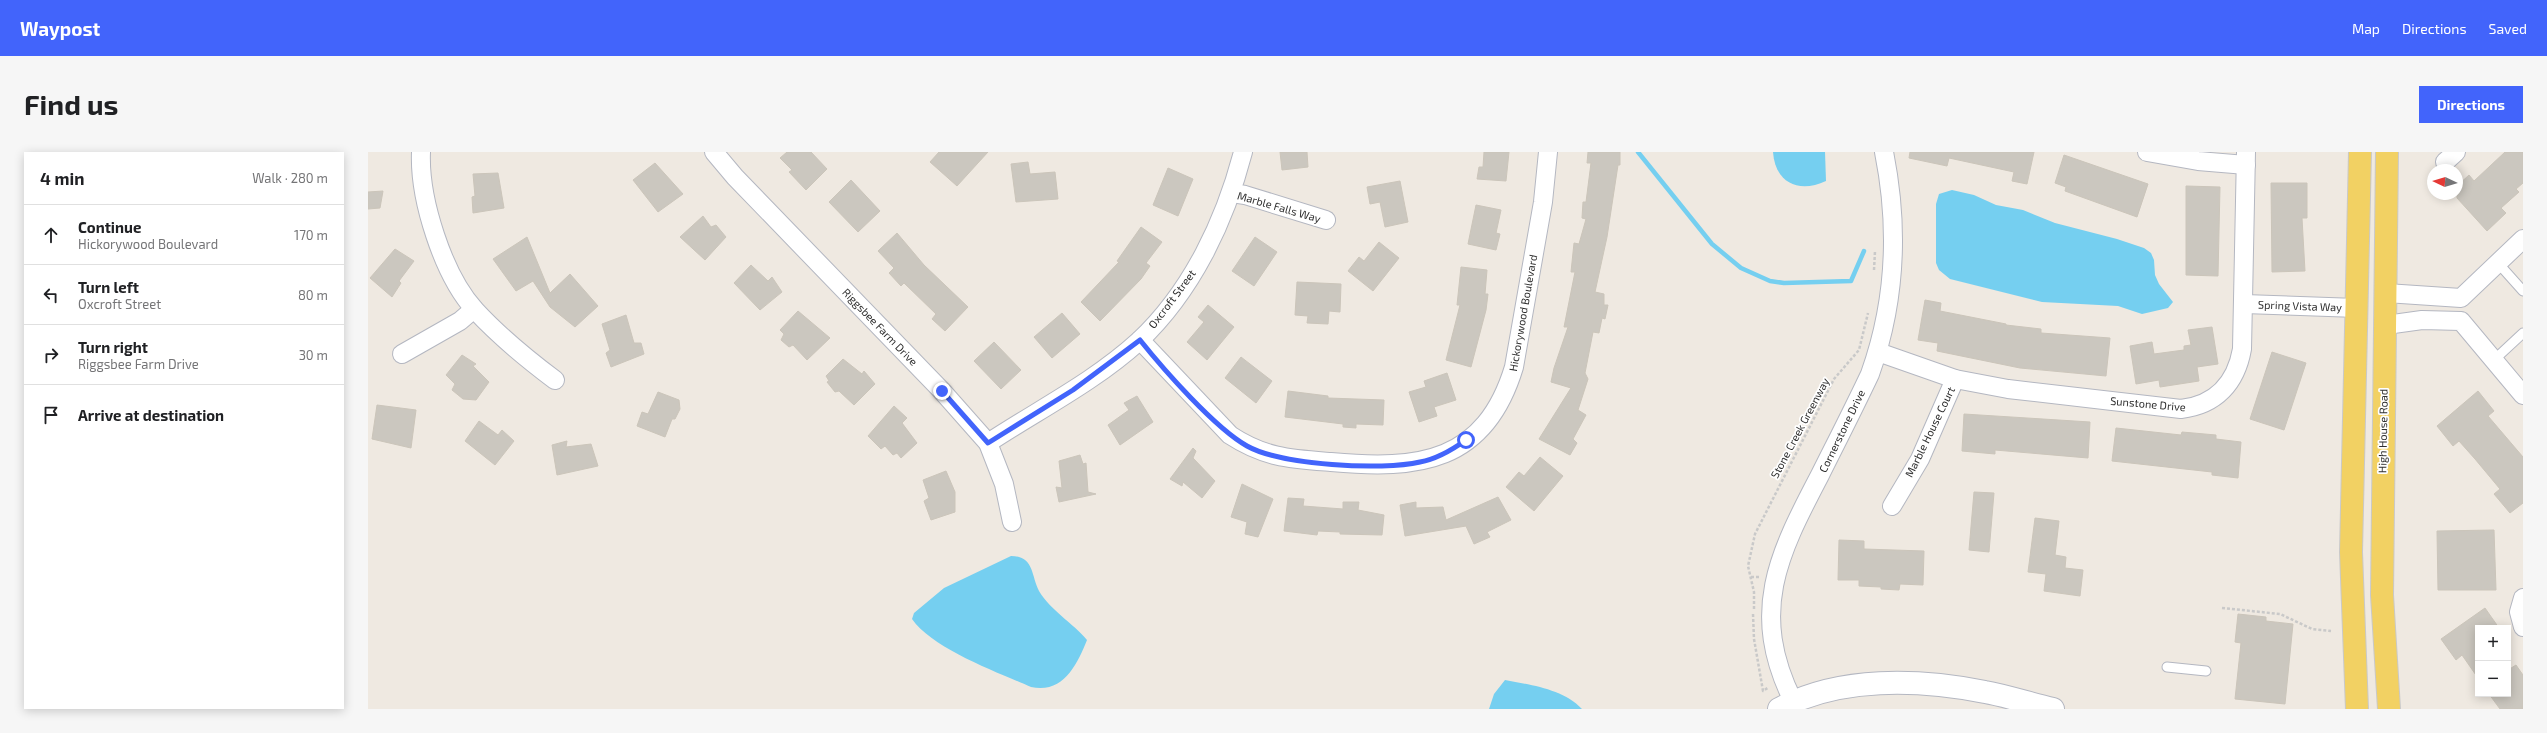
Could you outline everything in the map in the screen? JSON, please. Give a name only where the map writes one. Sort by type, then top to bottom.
[{"type":"main road","points":[[2357,709],[2351,552],[2360,152]]},
{"type":"main road","name":"High House Road","points":[[2387,152],[2382,595],[2389,709]]},
{"type":"street","points":[[421,152],[428,214],[445,259],[474,309],[505,340],[555,380]]},
{"type":"street","name":"Riggsbee Farm Drive","points":[[714,152],[735,177],[942,391],[988,443],[1004,484],[1012,522]]},
{"type":"street","name":"Oxcroft Street","points":[[988,443],[1073,390],[1140,340],[1159,319],[1194,270],[1214,235],[1232,193],[1243,152]]},
{"type":"street","name":"Hickorywood Boulevard","points":[[1140,340],[1230,435],[1266,454],[1281,458],[1371,465],[1409,464],[1433,459],[1451,450],[1478,430],[1502,398],[1510,382],[1514,367],[1543,202],[1548,152]]},
{"type":"street","name":"Cornerstone Drive","points":[[1786,705],[1774,650],[1771,624],[1777,571],[1788,537],[1867,380],[1878,352],[1888,309],[1894,253],[1893,205],[1884,152]]},
{"type":"street","points":[[2147,152],[2198,161],[2246,158]]},
{"type":"street","name":"Sunstone Drive","points":[[1878,352],[1955,379],[2008,389],[2165,408],[2196,407],[2221,393],[2232,380],[2240,364],[2244,304],[2246,158]]},
{"type":"street","name":"Marble Falls Way","points":[[1232,193],[1245,195],[1326,220]]},
{"type":"street","points":[[2523,239],[2461,298],[2461,321],[2523,395]]},
{"type":"street","points":[[2386,293],[2461,298]]},
{"type":"street","name":"Spring Vista Way","points":[[2244,304],[2357,308]]},
{"type":"street","points":[[402,354],[460,321],[474,309]]},
{"type":"street","points":[[2386,325],[2422,320],[2461,321]]},
{"type":"street","name":"Marble House Court","points":[[1892,506],[1920,459],[1955,379]]},
{"type":"street","points":[[2523,598],[2519,612],[2523,627]]},
{"type":"street","points":[[1786,705],[1829,690],[1868,685],[1908,684],[1984,692],[2053,709]]},
{"type":"lane","points":[[2498,262],[2523,291]]},
{"type":"lane","points":[[2494,360],[2523,334]]},
{"type":"lane","points":[[2167,667],[2206,671]]},
{"type":"path","points":[[1874,273],[1875,250]]},
{"type":"path","name":"Stone Creek Greenway","points":[[1764,691],[1754,639],[1754,592],[1748,566],[1750,549],[1755,534],[1834,379],[1859,350],[1869,309]]},
{"type":"path","points":[[2222,608],[2280,614],[2312,629],[2331,631]]},
{"type":"water","points":[[1773,152],[1825,152],[1826,181],[1816,185],[1807,186],[1798,186],[1790,183],[1778,171]]},
{"type":"water","points":[[1952,190],[1974,195],[1996,205],[2023,210],[2055,223],[2117,239],[2144,248],[2151,253],[2154,260],[2155,275],[2159,284],[2173,302],[2168,308],[2142,314],[2118,306],[2042,302],[1950,279],[1939,270],[1936,263],[1936,204],[1939,194]]},
{"type":"water","points":[[1011,556],[1024,559],[1028,563],[1036,585],[1044,598],[1087,640],[1079,659],[1067,676],[1052,686],[1042,688],[1031,687],[967,659],[935,640],[922,630],[912,619],[914,613],[944,588]]},
{"type":"water","points":[[1505,680],[1536,686],[1556,692],[1574,702],[1582,709],[1489,709],[1494,694]]},
{"type":"building","points":[[787,152],[811,152],[827,169],[806,190],[789,172],[792,170],[780,158]]},
{"type":"building","points":[[939,152],[988,152],[957,186],[930,162]]},
{"type":"building","points":[[1280,152],[1307,152],[1308,167],[1282,170]]},
{"type":"building","points":[[1484,152],[1509,152],[1506,181],[1477,179],[1479,167],[1483,167]]},
{"type":"building","points":[[1588,152],[1620,152],[1620,165],[1618,165],[1607,237],[1595,292],[1604,294],[1604,305],[1608,305],[1605,319],[1602,318],[1599,333],[1593,332],[1585,373],[1588,379],[1578,410],[1586,415],[1573,439],[1577,443],[1570,455],[1539,439],[1571,388],[1551,382],[1554,368],[1568,327],[1564,327],[1575,272],[1571,272],[1574,243],[1579,244],[1586,219],[1582,218],[1583,202],[1586,202],[1591,163],[1587,163]]},
{"type":"building","points":[[1910,152],[2034,152],[2027,184],[2012,181],[2014,172],[1949,158],[1947,166],[1909,158]]},
{"type":"building","points":[[2505,152],[2523,152],[2523,183],[2516,189],[2519,192],[2501,208],[2506,213],[2487,231],[2459,200],[2463,200],[2463,180],[2469,175],[2474,181]]},
{"type":"building","points":[[2064,155],[2148,184],[2137,217],[2065,191],[2066,187],[2055,183]]},
{"type":"building","points":[[1028,162],[1030,174],[1055,172],[1058,199],[1016,202],[1011,164]]},
{"type":"building","points":[[655,163],[683,194],[658,212],[633,180]]},
{"type":"building","points":[[1168,168],[1193,179],[1178,216],[1153,205]]},
{"type":"building","points":[[498,173],[504,208],[473,213],[472,197],[475,196],[473,174]]},
{"type":"building","points":[[851,180],[880,211],[858,232],[829,202]]},
{"type":"building","points":[[1400,181],[1408,222],[1385,227],[1380,202],[1370,204],[1367,187]]},
{"type":"building","points":[[2271,183],[2307,183],[2307,218],[2302,218],[2305,271],[2272,272]]},
{"type":"building","points":[[2186,186],[2220,187],[2218,276],[2186,275]]},
{"type":"building","points":[[383,191],[380,208],[368,209],[368,192]]},
{"type":"building","points":[[1476,205],[1501,210],[1496,233],[1500,234],[1496,250],[1468,244]]},
{"type":"building","points":[[703,216],[711,227],[716,225],[726,237],[705,260],[680,237]]},
{"type":"building","points":[[1141,227],[1162,242],[1146,263],[1150,266],[1141,279],[1100,321],[1081,302],[1119,262],[1117,261]]},
{"type":"building","points":[[897,233],[924,265],[968,307],[945,331],[932,319],[936,314],[904,283],[901,286],[889,273],[894,268],[878,251]]},
{"type":"building","points":[[527,237],[550,293],[570,274],[598,306],[575,327],[550,307],[533,281],[516,291],[493,259]]},
{"type":"building","points":[[1255,237],[1277,252],[1254,286],[1232,271]]},
{"type":"building","points":[[1379,242],[1399,258],[1373,291],[1348,271],[1359,257],[1364,261]]},
{"type":"building","points":[[395,249],[414,261],[399,281],[401,283],[392,297],[370,278]]},
{"type":"building","points":[[751,265],[768,281],[772,277],[782,292],[760,310],[734,283]]},
{"type":"building","points":[[1461,267],[1487,270],[1485,294],[1488,294],[1486,310],[1471,367],[1446,360],[1460,305],[1457,305]]},
{"type":"building","points":[[1297,282],[1341,284],[1340,312],[1329,311],[1328,324],[1307,323],[1308,316],[1295,315]]},
{"type":"building","points":[[1925,300],[1941,303],[1940,311],[2006,325],[2041,329],[2041,333],[2110,338],[2106,376],[2020,368],[1937,351],[1938,343],[1918,340]]},
{"type":"building","points":[[1208,305],[1234,327],[1207,360],[1187,342],[1204,322],[1198,317]]},
{"type":"building","points":[[798,311],[830,338],[807,360],[793,345],[789,347],[781,340],[784,334],[780,330]]},
{"type":"building","points":[[1062,313],[1080,334],[1052,358],[1034,337]]},
{"type":"building","points":[[626,315],[634,343],[641,343],[644,354],[611,367],[606,353],[610,350],[602,324]]},
{"type":"building","points":[[2212,327],[2218,364],[2197,367],[2199,381],[2160,387],[2159,380],[2136,384],[2130,346],[2152,342],[2154,354],[2184,350],[2184,346],[2191,345],[2188,330]]},
{"type":"building","points":[[994,342],[1021,370],[1001,389],[974,361]]},
{"type":"building","points":[[2272,352],[2306,363],[2284,430],[2250,419]]},
{"type":"building","points":[[462,355],[476,364],[473,366],[489,382],[476,400],[463,399],[452,390],[455,384],[446,375]]},
{"type":"building","points":[[1241,357],[1272,381],[1256,403],[1225,378]]},
{"type":"building","points":[[843,359],[862,374],[864,371],[875,384],[854,405],[839,391],[835,392],[827,382],[829,381],[826,376]]},
{"type":"building","points":[[1447,373],[1456,400],[1434,407],[1437,416],[1419,422],[1409,392],[1426,387],[1424,381]]},
{"type":"building","points":[[1288,391],[1328,396],[1328,398],[1384,400],[1383,425],[1356,424],[1356,428],[1343,427],[1343,424],[1285,417]]},
{"type":"building","points":[[2478,391],[2494,411],[2488,416],[2523,457],[2523,503],[2510,513],[2494,494],[2500,489],[2475,459],[2459,441],[2453,446],[2437,426]]},
{"type":"building","points":[[658,392],[679,400],[680,409],[675,419],[672,419],[665,437],[637,426],[642,412],[648,414]]},
{"type":"building","points":[[1137,396],[1153,422],[1120,445],[1108,425],[1129,410],[1124,403]]},
{"type":"building","points":[[377,405],[416,410],[411,448],[372,439]]},
{"type":"building","points":[[894,406],[907,418],[902,423],[917,443],[901,458],[897,453],[893,455],[885,446],[881,449],[868,436]]},
{"type":"building","points":[[1964,414],[2090,422],[2088,458],[1995,450],[1995,454],[1962,451]]},
{"type":"building","points":[[479,421],[498,435],[502,430],[514,441],[495,465],[465,441]]},
{"type":"building","points":[[2116,428],[2181,435],[2182,432],[2216,435],[2216,439],[2241,442],[2238,478],[2212,475],[2212,472],[2112,461]]},
{"type":"building","points":[[567,441],[566,447],[591,444],[598,466],[557,475],[552,445]]},
{"type":"building","points":[[1193,448],[1196,451],[1193,458],[1215,481],[1202,498],[1183,482],[1182,486],[1170,479]]},
{"type":"building","points":[[1080,455],[1083,464],[1086,463],[1088,492],[1096,494],[1059,502],[1056,487],[1062,488],[1059,461]]},
{"type":"building","points":[[1540,457],[1563,476],[1534,511],[1506,487],[1519,472],[1524,476]]},
{"type":"building","points":[[946,471],[955,492],[955,512],[931,520],[924,501],[929,498],[923,480]]},
{"type":"building","points":[[1242,484],[1273,499],[1258,537],[1245,534],[1247,522],[1231,517]]},
{"type":"building","points":[[1974,492],[1994,493],[1989,552],[1969,550]]},
{"type":"building","points":[[1498,497],[1511,520],[1487,532],[1490,537],[1474,544],[1466,526],[1405,536],[1400,505],[1416,502],[1416,508],[1443,507],[1446,520]]},
{"type":"building","points":[[1288,498],[1304,499],[1303,506],[1343,509],[1343,502],[1359,502],[1358,510],[1384,515],[1382,535],[1340,534],[1340,532],[1318,531],[1317,535],[1284,531]]},
{"type":"building","points":[[2035,518],[2059,521],[2055,555],[2066,557],[2065,568],[2083,570],[2080,596],[2044,591],[2046,574],[2028,572]]},
{"type":"building","points":[[2494,530],[2496,590],[2438,590],[2437,531]]},
{"type":"building","points":[[1839,540],[1864,541],[1864,549],[1924,551],[1923,585],[1900,584],[1899,590],[1881,589],[1881,587],[1859,586],[1859,580],[1838,580]]},
{"type":"building","points":[[2485,608],[2497,625],[2475,625],[2475,674],[2462,655],[2456,660],[2441,639]]},
{"type":"building","points":[[2238,614],[2266,617],[2266,621],[2293,624],[2285,704],[2235,699],[2241,643],[2235,642]]},
{"type":"building","points":[[2516,665],[2523,675],[2523,709],[2500,709],[2491,697],[2511,697],[2511,668]]},
{"type":"waterway","points":[[1638,152],[1712,244],[1741,268],[1770,281],[1784,283],[1851,281],[1864,251]]},
{"type":"route","points":[[942,391],[988,443],[1104,369],[1140,340],[1147,350],[1230,435],[1248,446],[1266,454],[1281,458],[1392,466],[1433,459],[1466,440]]}]
